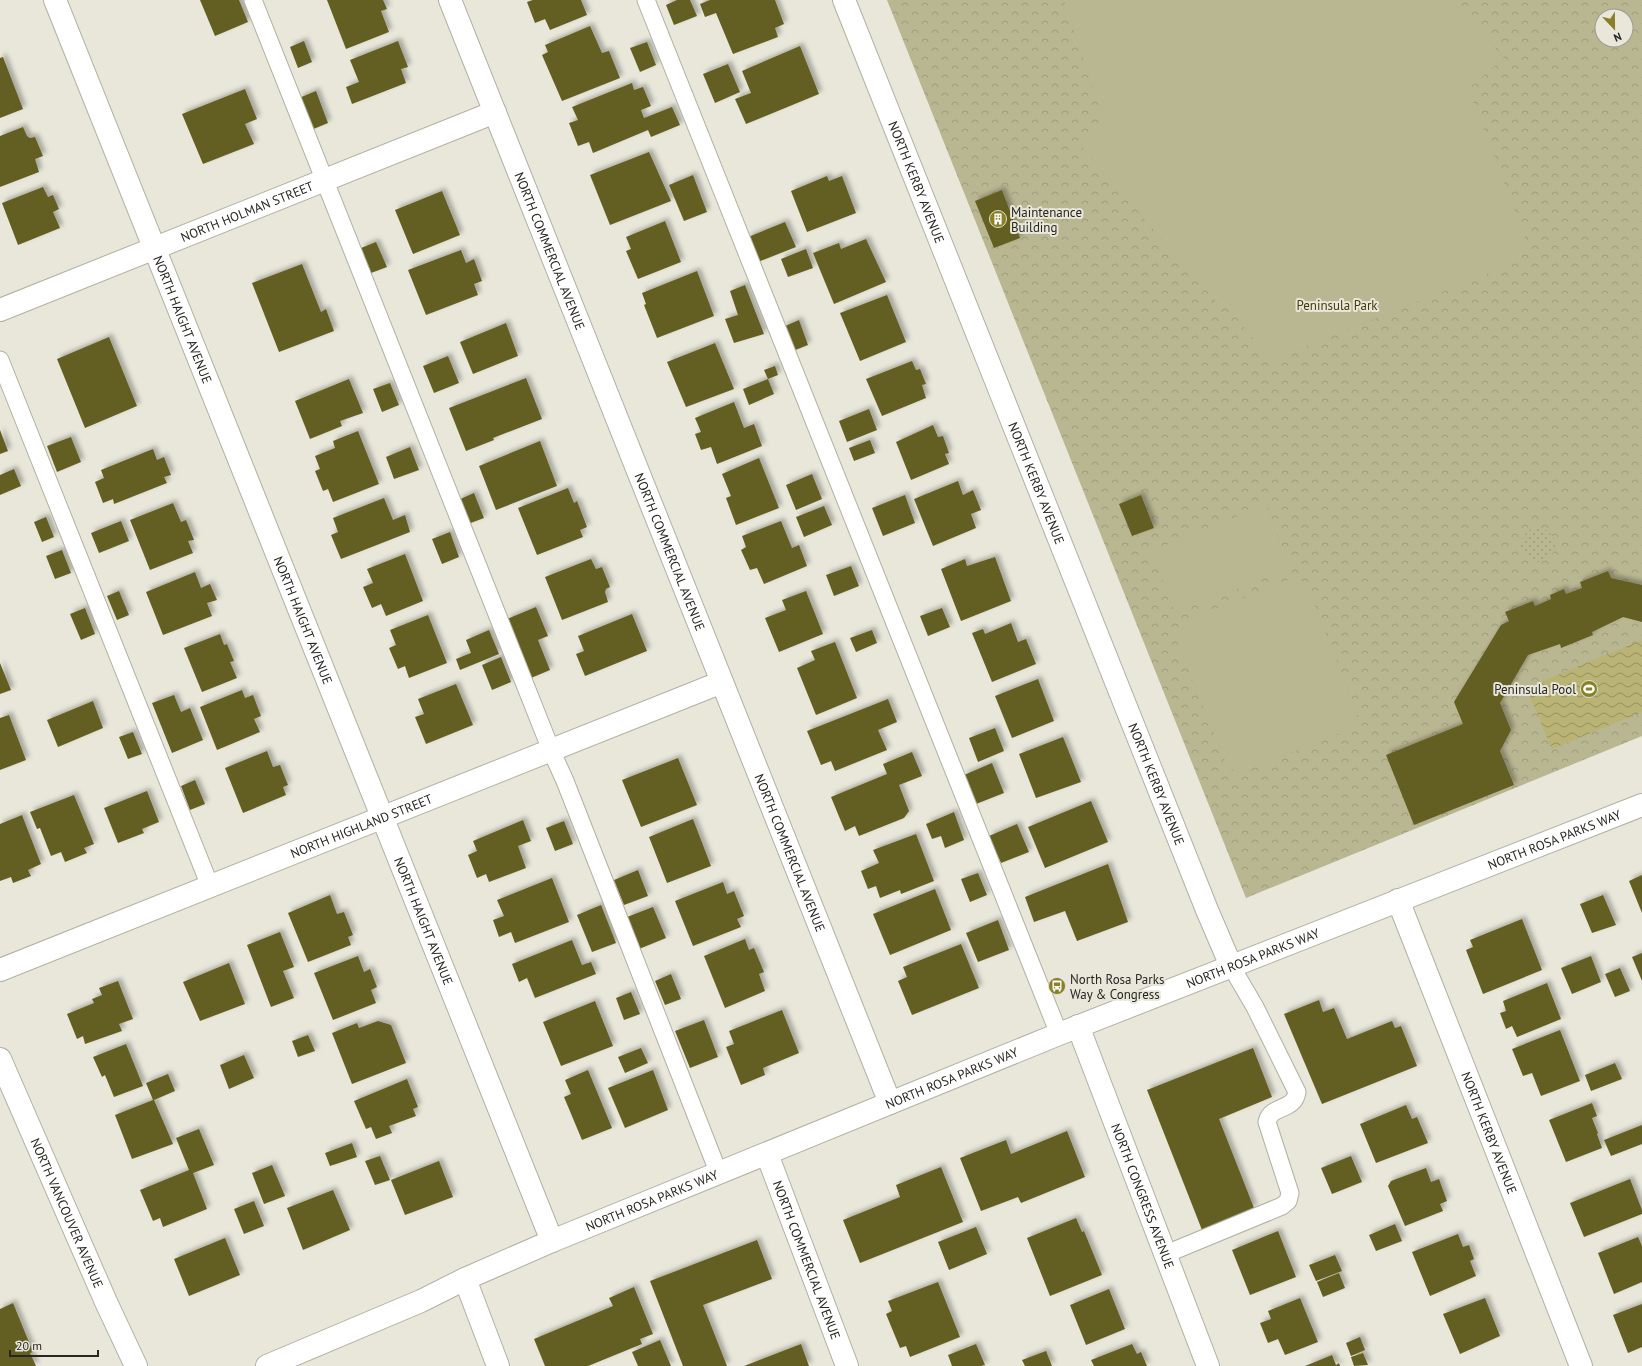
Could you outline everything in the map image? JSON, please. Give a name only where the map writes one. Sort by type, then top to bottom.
[{"type":"street","name":"NORTH HAIGHT AVENUE","points":[[55,0],[552,1241]]},
{"type":"street","name":"NORTH COMMERCIAL AVENUE","points":[[450,0],[890,1103]]},
{"type":"street","name":"NORTH KERBY AVENUE","points":[[844,0],[1207,910],[1231,966]]},
{"type":"street","name":"NORTH HOLMAN STREET","points":[[0,310],[495,112]]},
{"type":"street","name":"NORTH HIGHLAND STREET","points":[[0,970],[722,682]]},
{"type":"street","name":"NORTH ROSA PARKS WAY","points":[[267,1366],[421,1302],[465,1279],[552,1241],[1068,1030],[1642,805]]},
{"type":"street","name":"NORTH KERBY AVENUE","points":[[1398,900],[1581,1366]]},
{"type":"street","name":"NORTH CONGRESS AVENUE","points":[[1068,1030],[1166,1254],[1208,1366]]},
{"type":"street","name":"NORTH VANCOUVER AVENUE","points":[[0,1059],[106,1302],[136,1366]]},
{"type":"street","name":"NORTH COMMERCIAL AVENUE","points":[[767,1154],[847,1366]]},
{"type":"street","points":[[465,1279],[498,1366]]},
{"type":"lane","points":[[253,0],[551,750],[565,781],[719,1174]]},
{"type":"lane","points":[[646,0],[1068,1030]]},
{"type":"lane","points":[[0,360],[210,886]]},
{"type":"lane","points":[[1166,1254],[1282,1206],[1288,1201],[1290,1193],[1266,1122],[1268,1116],[1273,1112],[1293,1103],[1297,1092],[1255,1007],[1231,966]]},
{"type":"green space","name":"Peninsula Park","points":[[887,0],[1642,0],[1642,736],[1246,898]]},
{"type":"green space","points":[[1064,0],[1454,0],[1504,58],[1468,89],[1525,237],[1512,264],[1271,360],[1230,310],[1225,297],[1217,303],[1077,141],[1103,118]]},
{"type":"green space","points":[[1266,505],[1290,568],[1175,613],[1151,551]]},
{"type":"green space","points":[[1541,528],[1548,530],[1553,535],[1555,545],[1553,555],[1548,560],[1535,562],[1528,560],[1523,555],[1521,542],[1523,535],[1528,530]]},
{"type":"green space","points":[[1293,578],[1306,583],[1358,714],[1352,728],[1241,773],[1228,768],[1175,637],[1181,623]]},
{"type":"water","name":"Peninsula Pool","points":[[1642,640],[1642,712],[1552,749],[1530,697],[1540,682]]},
{"type":"building","points":[[200,0],[239,0],[248,22],[215,36]]},
{"type":"building","points":[[327,0],[383,0],[387,9],[381,11],[389,32],[346,49]]},
{"type":"building","points":[[533,0],[581,0],[587,15],[550,30],[545,19],[535,23],[527,2]]},
{"type":"building","points":[[677,0],[690,0],[697,16],[674,25],[666,5]]},
{"type":"building","points":[[710,0],[775,0],[784,24],[775,28],[778,37],[733,54],[716,13],[705,17],[700,4]]},
{"type":"building","points":[[590,26],[602,53],[609,51],[620,78],[562,101],[542,55],[548,52],[545,45]]},
{"type":"building","points":[[304,41],[312,62],[298,68],[290,47]]},
{"type":"building","points":[[398,41],[408,67],[401,69],[406,83],[352,104],[346,87],[359,82],[350,60]]},
{"type":"building","points":[[647,42],[656,65],[640,72],[630,48]]},
{"type":"building","points":[[800,46],[819,94],[746,124],[735,99],[751,93],[742,71]]},
{"type":"building","points":[[3,57],[23,109],[0,118],[0,58]]},
{"type":"building","points":[[728,64],[740,92],[715,103],[703,74]]},
{"type":"building","points":[[632,83],[634,90],[643,87],[651,106],[641,110],[644,118],[672,107],[680,125],[651,137],[648,130],[593,153],[589,142],[578,146],[569,123],[578,120],[572,107]]},
{"type":"building","points":[[245,89],[257,119],[245,124],[254,144],[203,164],[182,114]]},
{"type":"building","points":[[316,91],[328,123],[311,130],[299,98]]},
{"type":"building","points":[[23,127],[27,136],[30,138],[35,137],[43,156],[35,159],[39,172],[0,187],[0,136]]},
{"type":"building","points":[[649,152],[671,201],[610,225],[590,175]]},
{"type":"building","points":[[693,175],[707,212],[684,221],[669,185]]},
{"type":"building","points":[[827,176],[829,181],[842,176],[856,213],[807,232],[791,191]]},
{"type":"building","points":[[43,187],[48,197],[53,195],[59,209],[53,212],[60,228],[18,245],[2,203]]},
{"type":"building","name":"Maintenance Building","points":[[1002,190],[1020,238],[994,248],[975,201]]},
{"type":"building","points":[[442,191],[460,235],[413,254],[395,210]]},
{"type":"building","points":[[665,221],[681,262],[638,279],[626,251],[631,249],[626,237]]},
{"type":"building","points":[[785,222],[796,247],[758,262],[748,237]]},
{"type":"building","points":[[866,239],[886,282],[834,304],[813,253],[839,243],[841,249]]},
{"type":"building","points":[[376,242],[387,267],[371,273],[361,248]]},
{"type":"building","points":[[806,249],[813,268],[788,277],[781,259]]},
{"type":"building","points":[[461,250],[466,263],[474,259],[482,281],[474,284],[478,295],[426,315],[408,270]]},
{"type":"building","points":[[302,264],[321,312],[326,309],[334,331],[279,352],[252,283]]},
{"type":"building","points":[[697,271],[714,316],[657,338],[644,305],[646,304],[642,293]]},
{"type":"building","points":[[745,285],[764,334],[734,343],[725,319],[738,315],[730,291]]},
{"type":"building","points":[[887,295],[906,342],[860,361],[840,313]]},
{"type":"building","points":[[799,320],[808,345],[793,351],[783,327]]},
{"type":"building","points":[[506,323],[518,356],[473,374],[460,342]]},
{"type":"building","points":[[109,337],[137,406],[85,428],[57,359]]},
{"type":"building","points":[[715,343],[734,389],[686,407],[667,362]]},
{"type":"building","points":[[448,356],[459,383],[434,393],[423,366]]},
{"type":"building","points":[[912,361],[916,370],[920,369],[926,384],[922,385],[926,398],[882,416],[866,379]]},
{"type":"building","points":[[775,366],[778,375],[768,379],[764,370]]},
{"type":"building","points":[[526,378],[542,419],[493,438],[494,440],[466,451],[449,408]]},
{"type":"building","points":[[349,379],[363,413],[340,421],[342,426],[310,439],[295,401]]},
{"type":"building","points":[[768,379],[774,394],[749,405],[743,389]]},
{"type":"building","points":[[390,383],[399,405],[382,412],[373,389]]},
{"type":"building","points":[[734,402],[744,428],[754,424],[762,446],[717,464],[711,447],[701,450],[695,434],[701,432],[695,418]]},
{"type":"building","points":[[869,409],[877,430],[847,442],[839,421]]},
{"type":"building","points":[[933,425],[938,437],[943,436],[949,453],[945,454],[949,464],[911,480],[896,442]]},
{"type":"building","points":[[0,430],[8,451],[0,454]]},
{"type":"building","points":[[358,431],[379,484],[333,502],[328,489],[323,491],[315,471],[320,469],[315,456],[335,448],[333,441]]},
{"type":"building","points":[[71,437],[81,462],[57,472],[47,446]]},
{"type":"building","points":[[870,440],[875,453],[854,461],[849,448]]},
{"type":"building","points":[[540,441],[557,486],[496,510],[479,466]]},
{"type":"building","points":[[410,447],[419,470],[394,479],[386,457]]},
{"type":"building","points":[[153,449],[157,460],[164,457],[171,475],[164,477],[167,483],[114,504],[113,499],[103,503],[95,482],[104,478],[101,470]]},
{"type":"building","points":[[759,458],[779,508],[736,525],[726,498],[731,496],[722,474]]},
{"type":"building","points":[[14,469],[21,486],[0,495],[0,475]]},
{"type":"building","points":[[812,474],[822,499],[796,510],[786,485]]},
{"type":"building","points":[[958,481],[963,495],[973,490],[981,510],[971,514],[976,528],[933,546],[914,499]]},
{"type":"building","points":[[568,488],[574,503],[577,501],[587,527],[580,530],[583,537],[537,555],[518,508]]},
{"type":"building","points":[[474,493],[484,518],[468,524],[458,500]]},
{"type":"building","points":[[905,495],[915,523],[883,536],[872,508]]},
{"type":"building","points":[[1141,495],[1154,528],[1132,536],[1119,504]]},
{"type":"building","points":[[384,498],[393,520],[405,515],[410,532],[341,559],[331,535],[338,532],[333,518]]},
{"type":"building","points":[[173,503],[181,522],[186,520],[194,540],[188,541],[193,553],[150,570],[130,520]]},
{"type":"building","points":[[824,506],[832,525],[804,537],[796,517]]},
{"type":"building","points":[[46,517],[54,537],[42,542],[34,522]]},
{"type":"building","points":[[121,521],[129,541],[99,553],[91,533]]},
{"type":"building","points":[[781,521],[792,548],[799,545],[807,566],[764,584],[757,568],[750,570],[741,550],[746,547],[742,536]]},
{"type":"building","points":[[450,532],[459,557],[442,564],[432,539]]},
{"type":"building","points":[[62,550],[71,573],[55,579],[46,556]]},
{"type":"building","points":[[405,554],[423,601],[386,616],[381,604],[372,608],[363,587],[373,583],[367,569]]},
{"type":"building","points":[[995,557],[1011,601],[961,621],[941,569],[965,559],[967,566]]},
{"type":"building","points":[[591,559],[596,569],[602,567],[610,587],[606,589],[605,592],[608,602],[562,620],[545,577]]},
{"type":"building","points":[[851,566],[859,586],[834,596],[826,575]]},
{"type":"building","points":[[1608,571],[1611,578],[1642,585],[1642,622],[1623,617],[1592,632],[1593,635],[1561,648],[1560,644],[1528,655],[1500,703],[1511,730],[1500,751],[1514,785],[1414,825],[1386,755],[1463,724],[1454,702],[1501,625],[1509,621],[1505,612],[1533,601],[1535,606],[1551,599],[1550,595],[1564,589],[1566,594],[1582,588],[1580,582]]},
{"type":"building","points":[[195,572],[201,588],[210,584],[217,600],[207,603],[212,616],[163,635],[146,592]]},
{"type":"building","points":[[119,591],[129,615],[117,620],[107,596]]},
{"type":"building","points":[[806,591],[823,634],[779,652],[765,618],[786,610],[782,600]]},
{"type":"building","points":[[536,607],[548,636],[538,640],[550,670],[531,678],[507,619]]},
{"type":"building","points":[[85,608],[95,634],[81,640],[70,614]]},
{"type":"building","points":[[942,608],[950,627],[928,636],[920,616]]},
{"type":"building","points":[[632,614],[647,651],[585,676],[576,654],[584,651],[578,636]]},
{"type":"building","points":[[428,615],[447,663],[409,678],[405,666],[398,669],[389,648],[396,645],[390,630]]},
{"type":"building","points":[[1011,623],[1018,642],[1026,639],[1036,664],[992,682],[972,633],[983,629],[985,634]]},
{"type":"building","points":[[489,630],[499,654],[460,670],[456,659],[471,653],[466,640]]},
{"type":"building","points":[[872,630],[877,643],[856,652],[850,638]]},
{"type":"building","points":[[220,634],[224,645],[227,644],[234,661],[230,662],[237,678],[202,692],[184,648]]},
{"type":"building","points":[[835,642],[857,698],[816,715],[797,668],[815,660],[811,651]]},
{"type":"building","points":[[501,657],[511,682],[492,690],[482,665]]},
{"type":"building","points":[[0,663],[11,690],[0,694]]},
{"type":"building","points":[[1038,679],[1054,721],[1012,738],[995,696]]},
{"type":"building","points":[[456,684],[473,725],[426,744],[415,717],[424,714],[418,699]]},
{"type":"building","points":[[242,690],[245,698],[253,695],[261,716],[254,719],[260,732],[217,750],[200,707]]},
{"type":"building","points":[[174,695],[181,712],[190,708],[203,740],[172,753],[152,703]]},
{"type":"building","points":[[888,699],[897,722],[878,730],[887,750],[835,771],[831,761],[821,765],[807,731]]},
{"type":"building","points":[[93,701],[103,728],[58,747],[47,720]]},
{"type":"building","points":[[9,715],[26,760],[0,770],[0,718]]},
{"type":"building","points":[[995,728],[1004,751],[978,762],[969,738]]},
{"type":"building","points":[[133,732],[142,754],[128,759],[119,737]]},
{"type":"building","points":[[1063,737],[1081,782],[1036,798],[1019,754]]},
{"type":"building","points":[[267,751],[273,767],[280,765],[288,785],[283,787],[286,795],[243,813],[225,768]]},
{"type":"building","points":[[912,752],[922,776],[899,785],[909,811],[904,818],[859,836],[855,826],[845,831],[831,797],[887,774],[883,764]]},
{"type":"building","points":[[678,758],[697,805],[641,827],[622,780]]},
{"type":"building","points":[[992,763],[1004,793],[976,804],[964,775]]},
{"type":"building","points":[[195,780],[205,804],[190,810],[181,786]]},
{"type":"building","points":[[147,791],[159,822],[142,829],[144,833],[118,843],[104,808]]},
{"type":"building","points":[[74,795],[94,844],[84,848],[87,853],[65,862],[61,852],[51,856],[40,828],[37,829],[30,812]]},
{"type":"building","points":[[1091,801],[1108,842],[1045,868],[1028,827]]},
{"type":"building","points":[[954,812],[964,840],[945,848],[941,836],[932,839],[926,824]]},
{"type":"building","points":[[22,815],[41,864],[28,870],[31,876],[13,883],[11,877],[0,881],[0,824]]},
{"type":"building","points":[[693,819],[711,866],[667,883],[649,837]]},
{"type":"building","points":[[523,820],[531,841],[518,846],[526,868],[489,882],[486,874],[477,878],[468,855],[477,851],[473,841]]},
{"type":"building","points":[[564,821],[573,844],[555,851],[546,828]]},
{"type":"building","points":[[1017,824],[1029,852],[1001,863],[989,836]]},
{"type":"building","points":[[916,834],[934,881],[901,894],[900,890],[880,898],[876,886],[868,889],[861,871],[879,863],[873,850]]},
{"type":"building","points":[[1108,864],[1128,922],[1077,941],[1065,911],[1034,922],[1025,897]]},
{"type":"building","points":[[638,870],[648,896],[624,905],[614,880]]},
{"type":"building","points":[[978,873],[987,895],[970,902],[961,879]]},
{"type":"building","points":[[1642,875],[1642,913],[1629,881]]},
{"type":"building","points":[[552,878],[569,922],[515,943],[511,932],[499,937],[493,920],[504,916],[497,900]]},
{"type":"building","points":[[723,882],[727,894],[734,891],[744,916],[737,919],[741,927],[693,946],[675,901]]},
{"type":"building","points":[[935,889],[951,930],[890,955],[873,914]]},
{"type":"building","points":[[330,895],[337,914],[344,912],[353,935],[348,937],[351,945],[308,962],[288,913]]},
{"type":"building","points":[[1603,895],[1616,925],[1592,933],[1580,904]]},
{"type":"building","points":[[601,905],[616,943],[592,952],[577,915]]},
{"type":"building","points":[[653,907],[666,938],[639,949],[627,917]]},
{"type":"building","points":[[1522,919],[1542,970],[1483,994],[1466,950],[1473,947],[1470,940]]},
{"type":"building","points":[[998,920],[1009,950],[978,962],[966,933]]},
{"type":"building","points":[[280,932],[294,967],[283,971],[294,998],[271,1007],[247,945]]},
{"type":"building","points":[[745,939],[749,950],[754,948],[764,972],[759,974],[765,991],[725,1008],[704,956]]},
{"type":"building","points":[[572,940],[582,965],[591,962],[596,974],[535,998],[527,978],[519,982],[512,964]]},
{"type":"building","points":[[961,944],[979,988],[912,1015],[898,981],[907,977],[903,967]]},
{"type":"building","points":[[1642,953],[1642,981],[1632,957]]},
{"type":"building","points":[[358,956],[364,972],[370,969],[377,987],[371,990],[376,1003],[333,1020],[314,973]]},
{"type":"building","points":[[1591,956],[1601,982],[1572,994],[1561,968]]},
{"type":"building","points":[[229,963],[245,1004],[200,1021],[183,982]]},
{"type":"building","points":[[1620,968],[1630,991],[1615,997],[1605,974]]},
{"type":"building","points":[[671,974],[681,999],[665,1005],[655,981]]},
{"type":"building","points":[[118,981],[133,1019],[119,1024],[122,1031],[85,1044],[83,1036],[77,1039],[67,1014],[94,1003],[92,999],[102,995],[99,988]]},
{"type":"building","points":[[1547,983],[1561,1019],[1517,1037],[1512,1026],[1506,1029],[1500,1013],[1506,1011],[1503,1001]]},
{"type":"building","points":[[631,992],[640,1014],[624,1020],[616,998]]},
{"type":"building","points":[[1319,1000],[1323,1012],[1334,1008],[1347,1039],[1392,1021],[1395,1028],[1401,1026],[1417,1066],[1322,1104],[1284,1014]]},
{"type":"building","points":[[595,1001],[613,1046],[561,1066],[543,1022]]},
{"type":"building","points":[[782,1010],[799,1053],[763,1068],[765,1075],[741,1085],[726,1047],[734,1044],[729,1031]]},
{"type":"building","points":[[704,1020],[718,1057],[690,1068],[675,1031]]},
{"type":"building","points":[[378,1021],[391,1025],[406,1063],[352,1084],[332,1033],[357,1023],[359,1028]]},
{"type":"building","points":[[1560,1030],[1580,1081],[1541,1096],[1532,1073],[1523,1076],[1512,1049]]},
{"type":"building","points":[[308,1035],[315,1051],[298,1057],[292,1041]]},
{"type":"building","points":[[126,1044],[143,1086],[114,1097],[105,1075],[102,1077],[93,1057]]},
{"type":"building","points":[[641,1048],[648,1063],[625,1073],[618,1057]]},
{"type":"building","points":[[1253,1048],[1272,1097],[1219,1119],[1254,1208],[1202,1230],[1147,1090]]},
{"type":"building","points":[[244,1055],[254,1078],[229,1089],[220,1065]]},
{"type":"building","points":[[1615,1063],[1622,1079],[1591,1091],[1585,1075]]},
{"type":"building","points":[[588,1070],[612,1128],[582,1140],[564,1097],[571,1094],[565,1080]]},
{"type":"building","points":[[653,1070],[668,1110],[625,1128],[608,1088]]},
{"type":"building","points":[[168,1074],[175,1091],[154,1100],[173,1144],[132,1159],[115,1115],[153,1100],[146,1083]]},
{"type":"building","points":[[407,1079],[418,1107],[413,1109],[416,1116],[389,1126],[392,1133],[376,1139],[371,1127],[366,1129],[354,1101]]},
{"type":"building","points":[[1592,1103],[1597,1116],[1592,1118],[1602,1148],[1566,1162],[1549,1120]]},
{"type":"building","points":[[1406,1105],[1412,1119],[1417,1117],[1428,1143],[1376,1163],[1360,1124]]},
{"type":"building","points":[[1642,1125],[1642,1144],[1611,1156],[1604,1140]]},
{"type":"building","points":[[199,1129],[214,1165],[193,1173],[207,1209],[163,1227],[160,1218],[153,1221],[140,1190],[189,1170],[176,1138]]},
{"type":"building","points":[[1067,1131],[1085,1177],[1021,1203],[1018,1197],[981,1211],[960,1158],[1006,1140],[1011,1154]]},
{"type":"building","points":[[352,1143],[357,1157],[330,1166],[325,1153]]},
{"type":"building","points":[[380,1156],[390,1180],[375,1185],[365,1161]]},
{"type":"building","points":[[1351,1156],[1362,1182],[1332,1194],[1321,1168]]},
{"type":"building","points":[[439,1161],[453,1197],[405,1215],[391,1180]]},
{"type":"building","points":[[272,1165],[285,1196],[264,1204],[252,1173]]},
{"type":"building","points":[[941,1167],[963,1222],[860,1263],[843,1220],[900,1197],[896,1185]]},
{"type":"building","points":[[1426,1168],[1431,1182],[1439,1179],[1447,1201],[1440,1204],[1443,1211],[1405,1226],[1388,1186],[1391,1181]]},
{"type":"building","points":[[1630,1179],[1642,1210],[1642,1214],[1584,1237],[1570,1203]]},
{"type":"building","points":[[333,1190],[350,1230],[303,1250],[287,1208]]},
{"type":"building","points":[[254,1201],[264,1226],[244,1234],[234,1209]]},
{"type":"building","points":[[1076,1218],[1082,1232],[1084,1231],[1102,1275],[1050,1296],[1027,1238]]},
{"type":"building","points":[[1395,1224],[1402,1241],[1376,1251],[1369,1235]]},
{"type":"building","points":[[976,1227],[987,1254],[949,1270],[938,1242]]},
{"type":"building","points":[[1278,1231],[1296,1277],[1250,1295],[1232,1250]]},
{"type":"building","points":[[1458,1234],[1463,1247],[1469,1245],[1474,1259],[1470,1261],[1476,1276],[1430,1296],[1412,1252]]},
{"type":"building","points":[[1638,1237],[1642,1246],[1642,1282],[1614,1294],[1598,1253]]},
{"type":"building","points":[[225,1238],[240,1275],[189,1296],[174,1259]]},
{"type":"building","points":[[757,1240],[772,1279],[703,1305],[727,1366],[683,1366],[650,1281]]},
{"type":"building","points":[[1335,1255],[1342,1271],[1316,1281],[1309,1265]]},
{"type":"building","points":[[1339,1273],[1345,1288],[1323,1297],[1317,1282]]},
{"type":"building","points":[[938,1282],[960,1337],[910,1357],[906,1346],[900,1348],[886,1314],[892,1311],[888,1301]]},
{"type":"building","points":[[634,1287],[653,1334],[640,1339],[642,1344],[588,1366],[545,1366],[534,1339],[613,1306],[609,1298]]},
{"type":"building","points":[[1109,1289],[1125,1329],[1086,1345],[1070,1305]]},
{"type":"building","points":[[1300,1298],[1318,1342],[1285,1355],[1278,1339],[1268,1343],[1260,1323],[1271,1319],[1268,1311]]},
{"type":"building","points":[[1485,1298],[1500,1336],[1460,1354],[1443,1314]]},
{"type":"building","points":[[13,1303],[33,1352],[30,1353],[36,1366],[0,1366],[0,1309]]},
{"type":"building","points":[[1642,1304],[1642,1347],[1628,1353],[1613,1315]]},
{"type":"building","points":[[1360,1337],[1365,1350],[1351,1356],[1346,1343]]},
{"type":"building","points":[[660,1340],[671,1366],[638,1366],[632,1352]]},
{"type":"building","points":[[801,1344],[809,1366],[744,1366]]},
{"type":"building","points":[[976,1344],[985,1365],[952,1366],[948,1355]]},
{"type":"building","points":[[1132,1344],[1137,1354],[1141,1352],[1147,1366],[1094,1366],[1091,1360]]},
{"type":"building","points":[[1046,1351],[1052,1366],[1025,1366],[1022,1360]]},
{"type":"building","points":[[1363,1353],[1368,1365],[1354,1366],[1351,1357]]},
{"type":"building","points":[[1332,1355],[1336,1365],[1339,1363],[1340,1366],[1305,1366]]},
{"type":"place","name":"Maintenance Building","points":[[998,219]]},
{"type":"place","name":"Peninsula Pool","points":[[1589,689]]},
{"type":"place","name":"North Rosa Parks Way & Congress","points":[[1057,986]]}]
